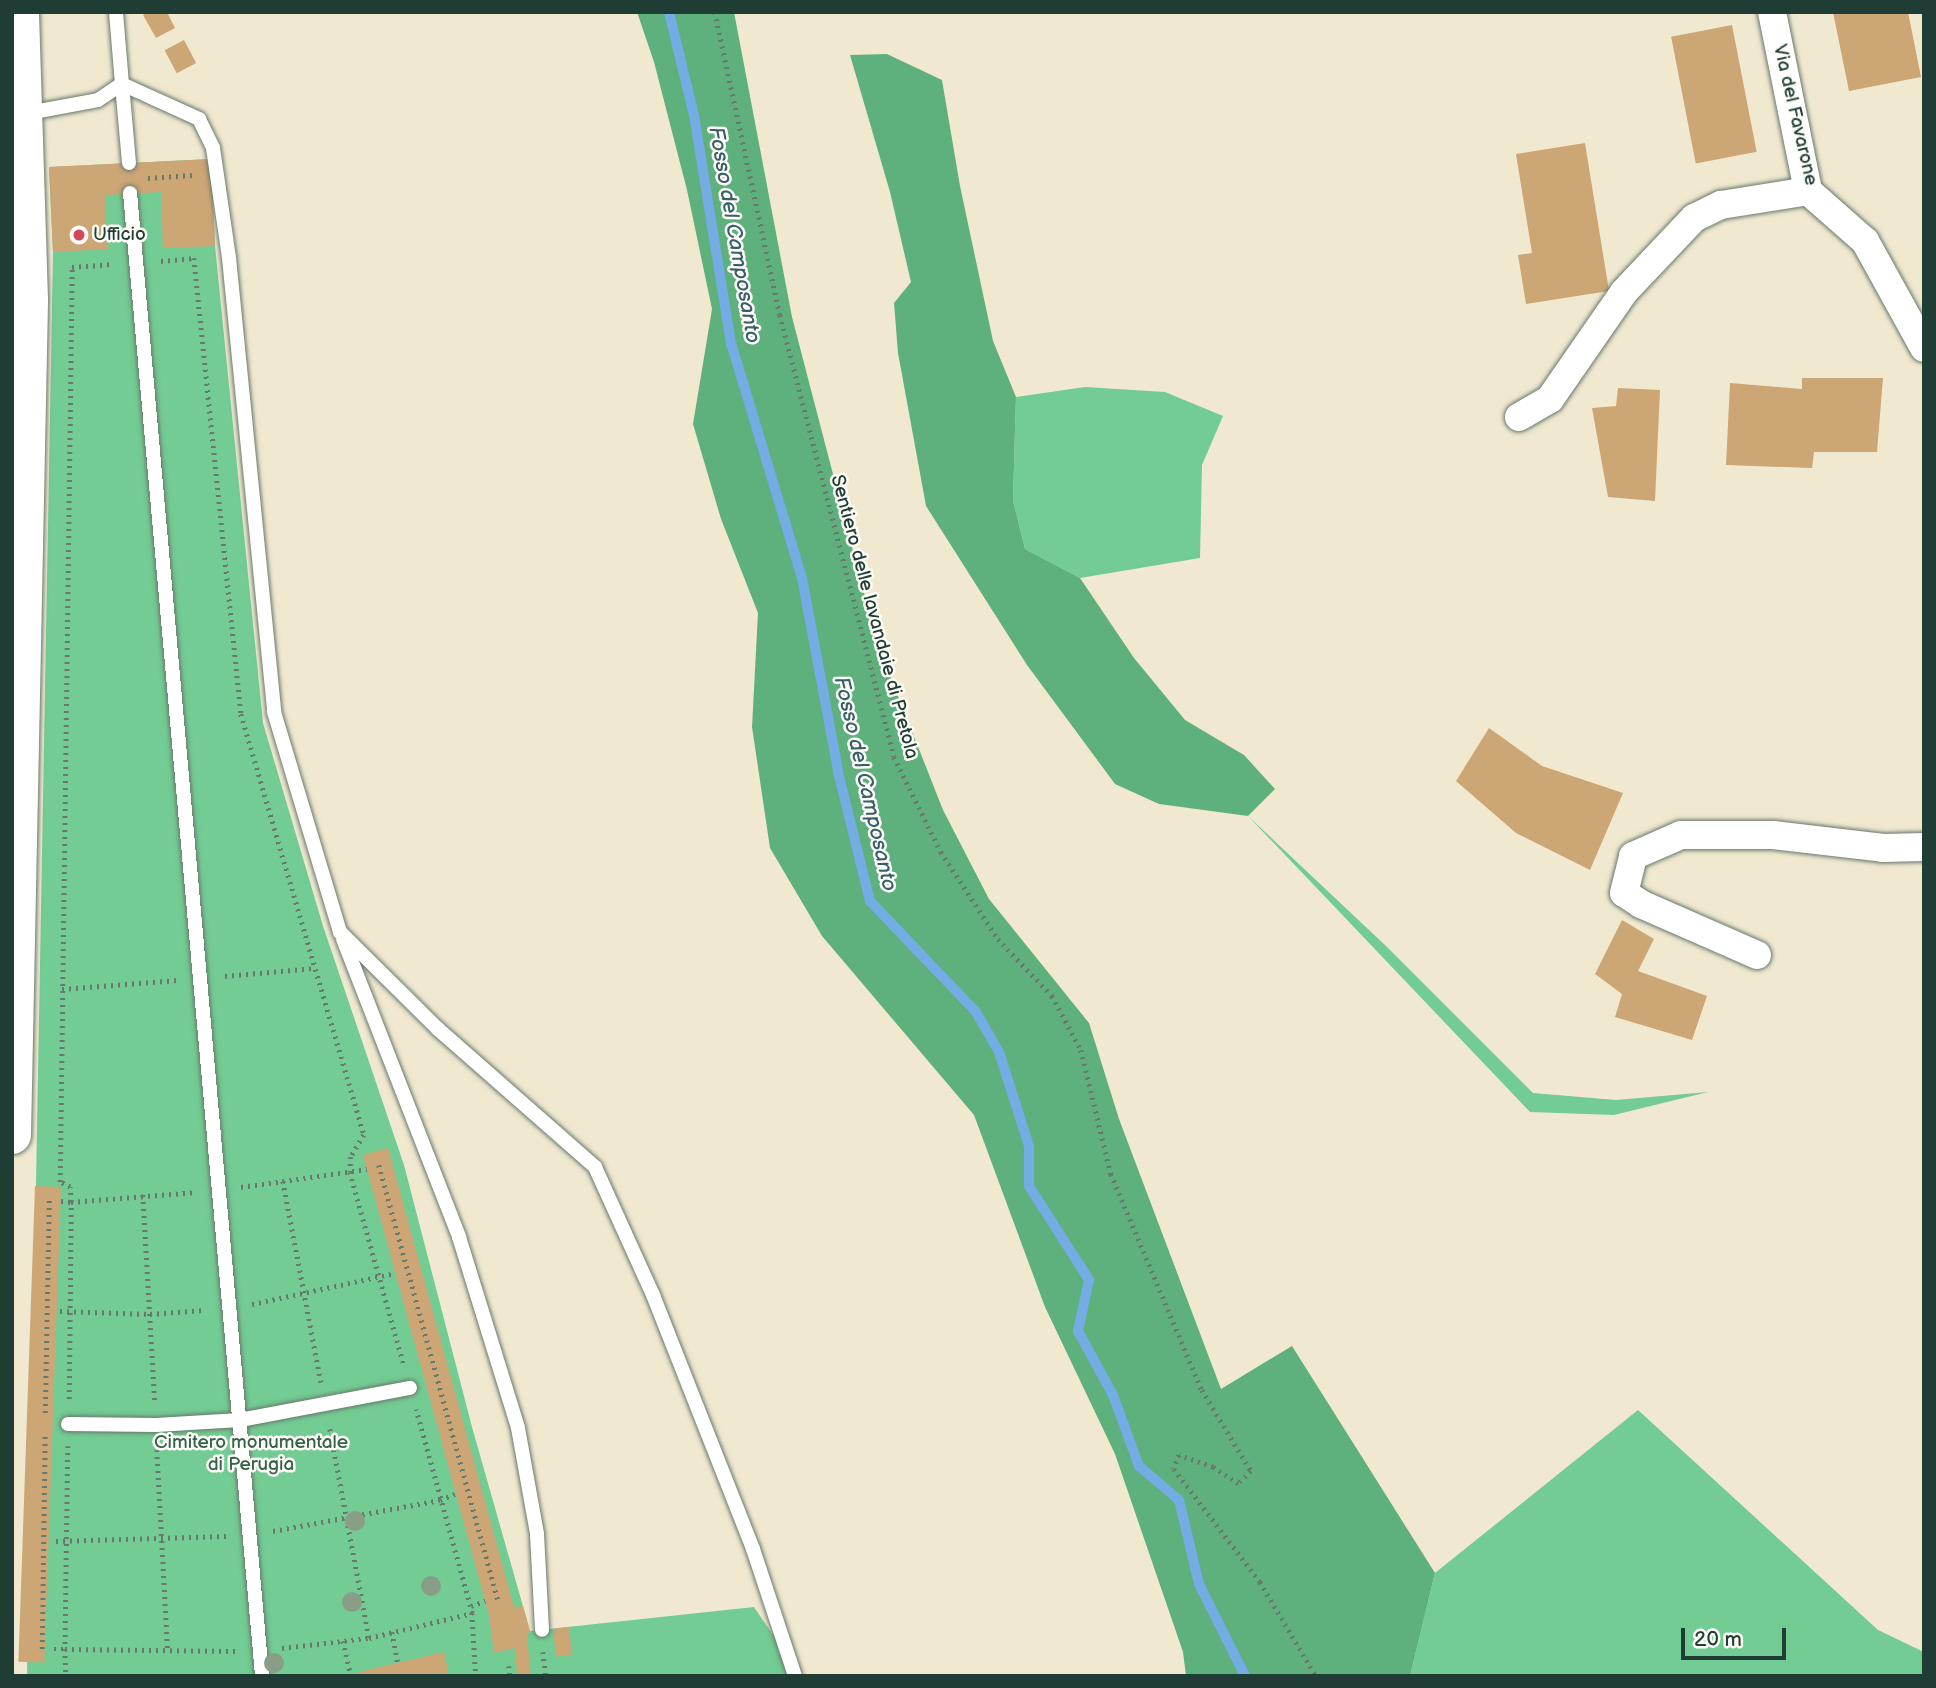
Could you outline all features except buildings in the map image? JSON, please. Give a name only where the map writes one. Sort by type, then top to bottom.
[{"type":"street","points":[[12,1135],[29,300],[20,12]]},
{"type":"street","name":"Via del Favarone","points":[[1772,12],[1808,191],[1865,241],[1924,348]]},
{"type":"street","points":[[1519,417],[1550,399],[1624,292],[1694,218],[1721,205],[1808,191]]},
{"type":"street","points":[[1757,955],[1641,904],[1624,893],[1633,856],[1681,835],[1773,835],[1883,848],[1924,847]]},
{"type":"lane","points":[[116,12],[129,163]]},
{"type":"lane","points":[[22,115],[98,100],[122,84]]},
{"type":"lane","points":[[122,84],[199,119],[213,148],[229,258],[274,712],[340,932],[459,1237],[518,1428],[537,1534],[542,1630]]},
{"type":"lane","points":[[130,193],[262,1676]]},
{"type":"lane","points":[[340,932],[438,1030],[595,1167],[653,1296],[753,1549],[795,1676]]},
{"type":"lane","points":[[68,1424],[156,1425],[240,1420],[411,1388]]},
{"type":"path","name":"Sentiero delle lavandaie di Pretola","points":[[715,12],[780,315],[894,757],[941,852],[998,939],[1052,996],[1081,1050],[1111,1174],[1202,1390],[1251,1471],[1238,1484],[1213,1467],[1179,1455],[1174,1469],[1261,1581],[1317,1676]]},
{"type":"path","points":[[141,178],[200,175]]},
{"type":"path","points":[[379,1165],[498,1599]]},
{"type":"path","points":[[350,1172],[367,1169]]},
{"type":"path","points":[[61,1201],[71,1202]]},
{"type":"path","points":[[380,1278],[395,1273]]},
{"type":"path","points":[[60,1311],[71,1313]]},
{"type":"path","points":[[440,1500],[456,1494]]},
{"type":"path","points":[[56,1541],[67,1542]]},
{"type":"path","points":[[471,1606],[485,1601]]},
{"type":"path","points":[[472,1613],[475,1676]]},
{"type":"path","points":[[391,1632],[398,1662]]},
{"type":"path","points":[[343,1641],[351,1676]]},
{"type":"path","points":[[54,1649],[65,1649],[66,1676]]},
{"type":"path","points":[[509,1666],[510,1676]]},
{"type":"green space","points":[[637,12],[734,12],[792,317],[864,593],[887,668],[943,810],[989,899],[1089,1023],[1119,1119],[1221,1389],[1292,1346],[1435,1573],[1410,1676],[1186,1676],[1183,1652],[1115,1454],[1045,1307],[974,1115],[822,936],[770,848],[752,727],[758,613],[721,519],[693,424],[712,309],[687,190],[654,62]]},
{"type":"green space","points":[[887,54],[942,80],[960,186],[993,341],[1016,397],[1013,500],[1025,549],[1080,578],[1134,658],[1185,720],[1244,755],[1275,789],[1248,816],[1159,804],[1115,784],[1027,665],[926,506],[898,353],[894,303],[911,282],[890,192],[850,55]]},
{"type":"green space","name":"Cimitero monumentale di Perugia","points":[[211,159],[215,246],[263,723],[323,926],[404,1165],[472,1427],[530,1631],[754,1607],[801,1676],[27,1676],[53,252],[49,167]]},
{"type":"green space","points":[[1085,387],[1165,392],[1223,416],[1202,465],[1200,558],[1080,578],[1025,549],[1013,500],[1016,397]]},
{"type":"green space","points":[[1248,816],[1386,946],[1533,1093],[1616,1100],[1708,1092],[1614,1115],[1530,1112]]},
{"type":"green space","points":[[1638,1410],[1878,1630],[1924,1652],[1924,1676],[1410,1676],[1435,1573]]},
{"type":"waterway","name":"Fosso del Camposanto","points":[[669,12],[694,115],[731,343],[802,578],[839,776],[870,901],[976,1012],[999,1052],[1029,1146],[1029,1186],[1089,1280],[1078,1331],[1113,1395],[1139,1466],[1179,1500],[1199,1584],[1245,1676]]},
{"type":"place","name":"Ufficio","points":[[79,235]]}]
